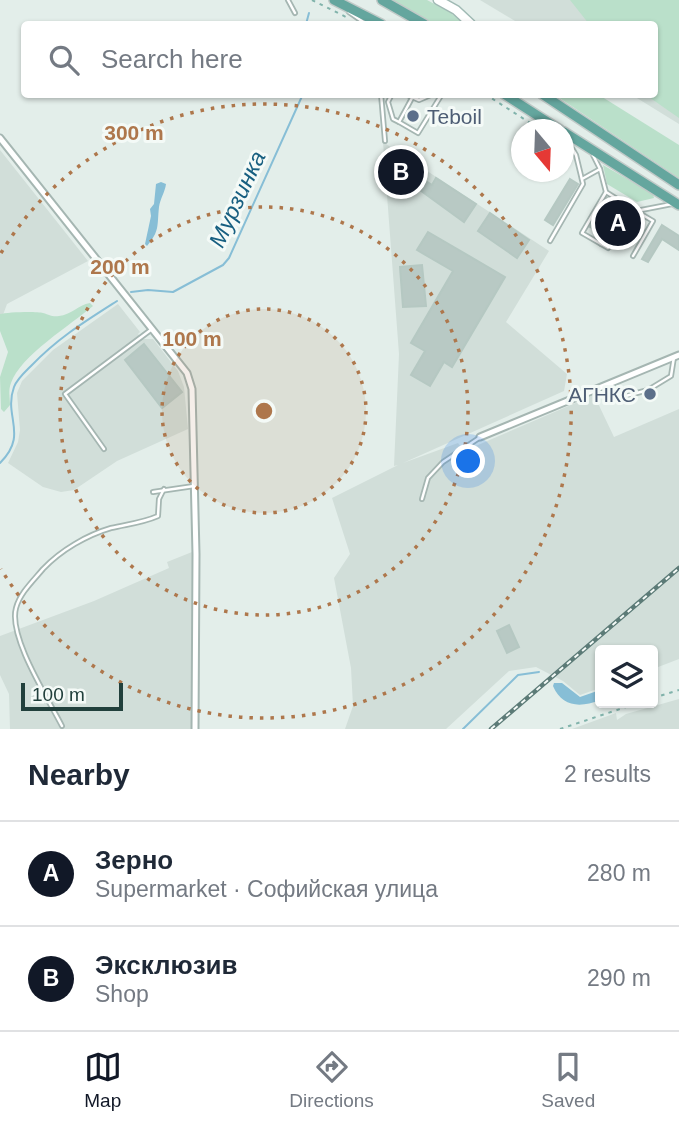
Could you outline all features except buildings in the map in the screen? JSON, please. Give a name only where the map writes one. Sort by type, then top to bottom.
[{"type":"main road","points":[[334,0],[376,21]]},
{"type":"main road","points":[[382,0],[419,21]]},
{"type":"main road","points":[[510,98],[542,119]]},
{"type":"main road","points":[[548,98],[679,185]]},
{"type":"main road","points":[[574,139],[677,204]]},
{"type":"street","points":[[438,0],[456,10],[468,21]]},
{"type":"street","points":[[0,138],[187,373],[192,389],[195,729]]},
{"type":"street","points":[[480,437],[676,356]]},
{"type":"lane","points":[[288,0],[295,13]]},
{"type":"lane","points":[[345,6],[362,21]]},
{"type":"lane","points":[[381,98],[385,141]]},
{"type":"lane","points":[[390,98],[388,102],[393,119],[418,133],[440,98]]},
{"type":"lane","points":[[400,122],[412,98],[427,98]]},
{"type":"lane","points":[[590,149],[600,169],[606,192],[653,221],[633,256]]},
{"type":"lane","points":[[550,241],[583,184],[574,152]]},
{"type":"lane","points":[[582,179],[600,169]]},
{"type":"lane","points":[[606,192],[582,233],[608,248]]},
{"type":"lane","points":[[636,211],[677,204]]},
{"type":"lane","points":[[601,244],[625,205]]},
{"type":"lane","points":[[104,449],[65,394],[152,329]]},
{"type":"lane","points":[[607,385],[621,397],[648,390],[671,376],[676,356]]},
{"type":"lane","points":[[422,499],[428,478],[443,462],[480,437]]},
{"type":"lane","points":[[153,492],[194,486]]},
{"type":"lane","points":[[62,726],[26,658],[17,630],[15,610],[26,588],[48,564],[74,544],[111,528],[139,524],[158,516],[159,499],[164,489]]},
{"type":"path","points":[[312,0],[351,20]]},
{"type":"path","points":[[491,98],[524,119]]},
{"type":"path","points":[[658,696],[679,690]]},
{"type":"path","points":[[561,729],[623,708]]},
{"type":"shaded area","points":[[480,0],[679,0],[679,124],[637,98],[658,98],[658,21],[515,21]]},
{"type":"shaded area","points":[[383,142],[549,251],[506,322],[567,374],[564,391],[403,463],[458,443],[464,451],[594,395],[614,437],[679,409],[679,659],[658,667],[658,645],[595,645],[595,690],[580,695],[563,681],[536,667],[509,671],[446,729],[345,729],[353,706],[351,668],[334,578],[350,554],[332,498],[398,465],[394,466],[399,354]]},
{"type":"shaded area","points":[[0,150],[88,261],[7,304],[0,323]]},
{"type":"shaded area","points":[[118,304],[140,332],[138,334],[143,339],[153,339],[178,371],[184,387],[188,429],[117,461],[74,490],[61,492],[43,487],[8,463],[18,442],[20,430],[17,393],[22,381],[53,350]]},
{"type":"shaded area","points":[[192,552],[191,729],[10,729],[9,694],[0,675],[0,636],[94,601],[169,568],[167,562]]},
{"type":"shaded area","points":[[679,699],[679,729],[572,729],[616,713],[617,720],[626,714],[658,708],[658,705]]},
{"type":"green space","points":[[392,0],[427,0],[460,21],[430,21]]},
{"type":"green space","points":[[570,0],[679,0],[679,118],[650,98],[658,98],[658,21],[587,21]]},
{"type":"green space","points":[[559,98],[604,98],[679,145],[679,178]]},
{"type":"green space","points":[[603,165],[653,194],[654,198],[637,202],[607,184]]},
{"type":"green space","points":[[90,303],[93,306],[35,352],[16,373],[10,388],[10,405],[4,412],[1,409],[0,377],[8,352],[0,331],[0,314],[35,312],[59,316]]},
{"type":"water","points":[[156,184],[166,184],[157,228],[147,246],[145,244],[150,209],[154,204]]},
{"type":"water","points":[[554,683],[562,683],[580,697],[595,692],[595,701],[572,704],[561,698],[553,686]]},
{"type":"waterway","name":"Мурзинка","points":[[307,21],[309,13]]},
{"type":"waterway","name":"Мурзинка","points":[[131,292],[173,292],[223,265],[229,258],[301,98]]},
{"type":"waterway","name":"Мурзинка","points":[[0,463],[13,443],[11,398],[17,381],[61,339],[117,301]]},
{"type":"waterway","points":[[463,729],[518,675],[539,672]]},
{"type":"railway","points":[[491,729],[679,568]]},
{"type":"place","name":"Teboil","points":[[413,116]]},
{"type":"place","name":"Эксклюзив","points":[[401,172]]},
{"type":"place","name":"Зерно","points":[[618,223]]},
{"type":"place","name":"АГНКС","points":[[650,394]]}]
